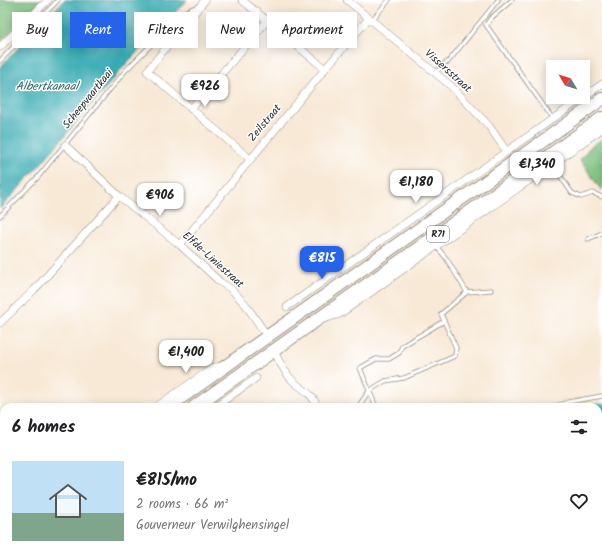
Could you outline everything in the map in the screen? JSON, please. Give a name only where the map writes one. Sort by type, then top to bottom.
[{"type":"highway","name":"R71","points":[[174,403],[602,99]]},
{"type":"highway","name":"R71","points":[[200,403],[313,323],[433,243],[602,118]]},
{"type":"highway","points":[[267,336],[274,350]]},
{"type":"street","points":[[0,48],[48,0]]},
{"type":"street","points":[[242,0],[325,69]]},
{"type":"street","name":"Vissersstraat","points":[[347,0],[451,86],[489,126],[507,152]]},
{"type":"street","name":"Scheepvaartkaai","points":[[191,109],[147,71],[203,3]]},
{"type":"street","name":"Zeilstraat","points":[[180,245],[325,69],[370,19]]},
{"type":"street","points":[[250,159],[191,109],[266,21]]},
{"type":"street","points":[[286,307],[602,84]]},
{"type":"street","points":[[433,243],[602,129]]},
{"type":"street","name":"Elfde-Liniestraat","points":[[65,145],[119,196],[180,245],[220,282],[231,289],[246,305],[267,336]]},
{"type":"street","points":[[0,323],[35,289],[119,196]]},
{"type":"street","points":[[322,298],[337,272]]},
{"type":"street","points":[[274,350],[292,380],[308,392],[315,403]]},
{"type":"street","points":[[162,403],[214,367],[225,366]]},
{"type":"street","points":[[221,403],[256,378]]},
{"type":"lane","points":[[0,61],[58,0]]},
{"type":"lane","points":[[370,19],[390,0]]},
{"type":"lane","points":[[435,73],[443,64],[448,62],[498,0]]},
{"type":"lane","points":[[512,0],[491,18],[486,25],[553,119]]},
{"type":"lane","name":"Scheepvaartkaai","points":[[0,216],[38,177],[126,70],[184,12],[203,3]]},
{"type":"lane","points":[[552,164],[572,193],[581,197],[593,193],[602,197]]},
{"type":"lane","points":[[588,238],[602,233]]},
{"type":"lane","points":[[433,243],[446,258],[467,292]]},
{"type":"lane","points":[[361,403],[369,391],[385,381],[404,378],[455,356],[456,348],[441,314],[467,292],[490,290]]},
{"type":"lane","points":[[374,403],[360,368],[376,359],[389,359],[399,353],[402,346],[444,321]]},
{"type":"lane","points":[[565,403],[602,396]]},
{"type":"green space","points":[[0,0],[43,0],[31,12],[12,12],[12,30],[0,42]]},
{"type":"green space","points":[[602,139],[602,191],[580,160],[589,148]]},
{"type":"water","name":"Albertkanaal","points":[[64,0],[187,0],[176,12],[134,12],[134,48],[141,48],[0,209],[0,67],[18,48],[62,48],[62,12],[53,12]]}]
